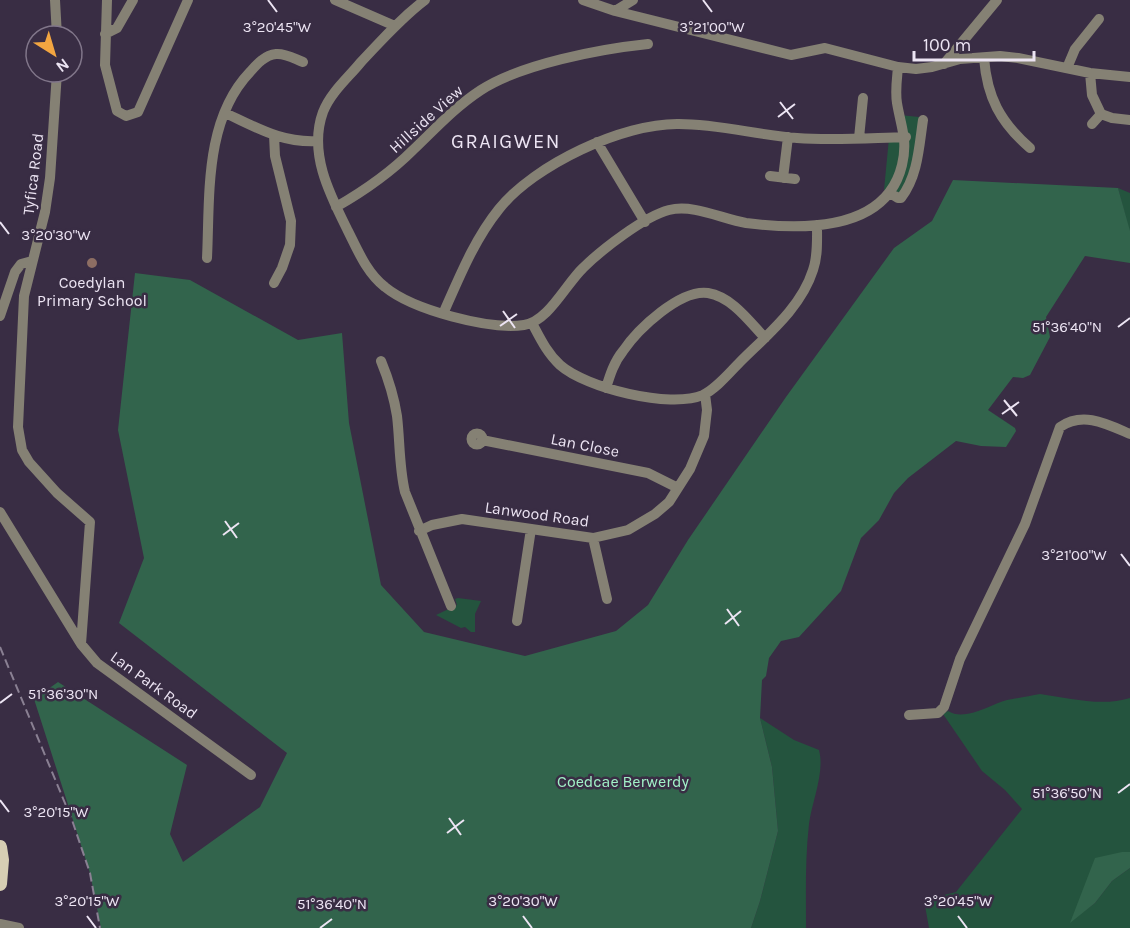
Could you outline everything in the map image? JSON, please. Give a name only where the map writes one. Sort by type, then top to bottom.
[{"type":"main road","points":[[0,847],[2,860],[0,884]]},
{"type":"street","points":[[55,0],[56,24]]},
{"type":"street","points":[[107,0],[105,65],[117,111],[126,116],[138,112],[188,0]]},
{"type":"street","points":[[105,34],[117,28],[133,0]]},
{"type":"street","points":[[334,0],[395,26]]},
{"type":"street","points":[[425,0],[395,26],[329,100],[323,112],[318,145],[323,174],[336,207],[364,264],[384,287],[408,302],[443,314],[483,323],[522,326],[532,323],[548,310],[582,269],[618,240],[663,212],[679,209],[746,222],[817,225],[855,217],[890,193],[902,167],[906,137],[896,92],[898,67]]},
{"type":"street","points":[[583,0],[615,11],[791,55],[825,48],[898,67],[916,69],[960,59],[1018,58],[1090,73],[1130,77]]},
{"type":"street","points":[[615,11],[633,0]]},
{"type":"street","points":[[944,64],[997,0]]},
{"type":"street","points":[[1067,68],[1075,49],[1099,19]]},
{"type":"street","name":"Hillside View","points":[[336,207],[381,178],[464,102],[499,80],[568,58],[648,44]]},
{"type":"street","points":[[207,258],[215,140],[234,93],[261,60],[276,54],[284,54],[303,62]]},
{"type":"street","points":[[984,58],[988,88],[993,101],[1008,127],[1030,148]]},
{"type":"street","points":[[1090,73],[1092,95],[1101,114],[1130,120]]},
{"type":"street","name":"Tyfica Road","points":[[56,84],[50,178],[45,212],[24,296],[18,427],[22,450],[29,462],[57,493],[90,522],[81,644]]},
{"type":"street","points":[[860,138],[863,98]]},
{"type":"street","points":[[225,113],[291,141],[318,145]]},
{"type":"street","points":[[1092,124],[1101,114]]},
{"type":"street","points":[[890,193],[901,198],[910,184],[917,158],[922,120]]},
{"type":"street","points":[[443,314],[476,244],[499,209],[513,194],[550,168],[597,142],[638,129],[678,123],[788,137],[906,137]]},
{"type":"street","points":[[274,135],[274,156],[291,221],[290,245],[274,283]]},
{"type":"street","points":[[770,176],[789,179],[788,137]]},
{"type":"street","points":[[597,142],[645,222]]},
{"type":"street","points":[[532,323],[549,354],[573,375],[606,388],[673,399],[693,398],[705,394],[765,338],[790,311],[814,269],[817,253],[817,225]]},
{"type":"street","points":[[0,316],[15,272],[21,264],[32,261]]},
{"type":"street","points":[[606,388],[613,367],[632,339],[673,303],[690,294],[710,293],[731,303],[765,338]]},
{"type":"street","points":[[381,361],[397,416],[401,475],[405,492],[451,606]]},
{"type":"street","name":"Lanwood Road","points":[[419,531],[432,525],[462,519],[593,538],[615,534],[641,523],[669,502],[690,469],[705,436],[707,410],[705,394]]},
{"type":"street","points":[[909,715],[938,713],[944,707],[960,659],[1025,524],[1060,427],[1075,420],[1085,419],[1107,424],[1130,434]]},
{"type":"street","name":"Lan Close","points":[[482,440],[648,473],[678,488]]},
{"type":"street","name":"Lan Park Road","points":[[0,512],[81,644],[97,663],[251,775]]},
{"type":"street","points":[[517,621],[531,529]]},
{"type":"street","points":[[593,538],[607,599]]},
{"type":"street","points":[[0,924],[19,928]]},
{"type":"green space","points":[[900,115],[919,117],[923,120],[905,193],[884,190],[889,138],[905,137]]},
{"type":"green space","name":"Coedcae Berwerdy","points":[[953,180],[1118,188],[1130,231],[1130,263],[1085,256],[1046,317],[1050,337],[1030,375],[1023,378],[1013,377],[988,410],[1015,428],[1016,431],[1006,447],[981,446],[956,441],[908,478],[894,493],[879,520],[861,538],[841,591],[799,637],[781,641],[769,658],[766,676],[762,680],[760,718],[772,767],[778,831],[751,928],[101,928],[90,873],[34,699],[58,682],[187,765],[170,834],[183,862],[260,807],[287,753],[119,623],[144,558],[118,430],[135,273],[190,280],[298,340],[342,333],[349,423],[381,585],[424,632],[525,656],[616,631],[648,605],[688,540],[786,397],[894,248],[932,221]]},
{"type":"green space","points":[[1118,188],[1130,193],[1130,231],[1129,230]]},
{"type":"green space","points":[[455,599],[481,601],[475,614],[475,632],[465,627],[461,628],[436,615],[457,605]]},
{"type":"green space","points":[[1040,694],[1097,702],[1130,698],[1130,852],[1122,852],[1071,921],[1095,903],[1112,881],[1130,868],[1130,928],[929,928],[924,900],[956,892],[1022,809],[1005,790],[982,771],[943,714],[948,711],[955,714],[970,713],[1007,700]]},
{"type":"green space","points":[[760,718],[794,740],[819,750],[819,777],[808,837],[806,928],[751,928],[778,831],[772,767]]},
{"type":"green space","points":[[1130,852],[1130,868],[1112,881],[1095,903],[1070,923],[1095,858]]},
{"type":"railway","points":[[0,647],[72,820],[90,873],[100,928]]},
{"type":"place","name":"Coedylan Primary School","points":[[92,263]]},
{"type":"district","name":"GRAIGWEN","points":[[506,141]]}]
